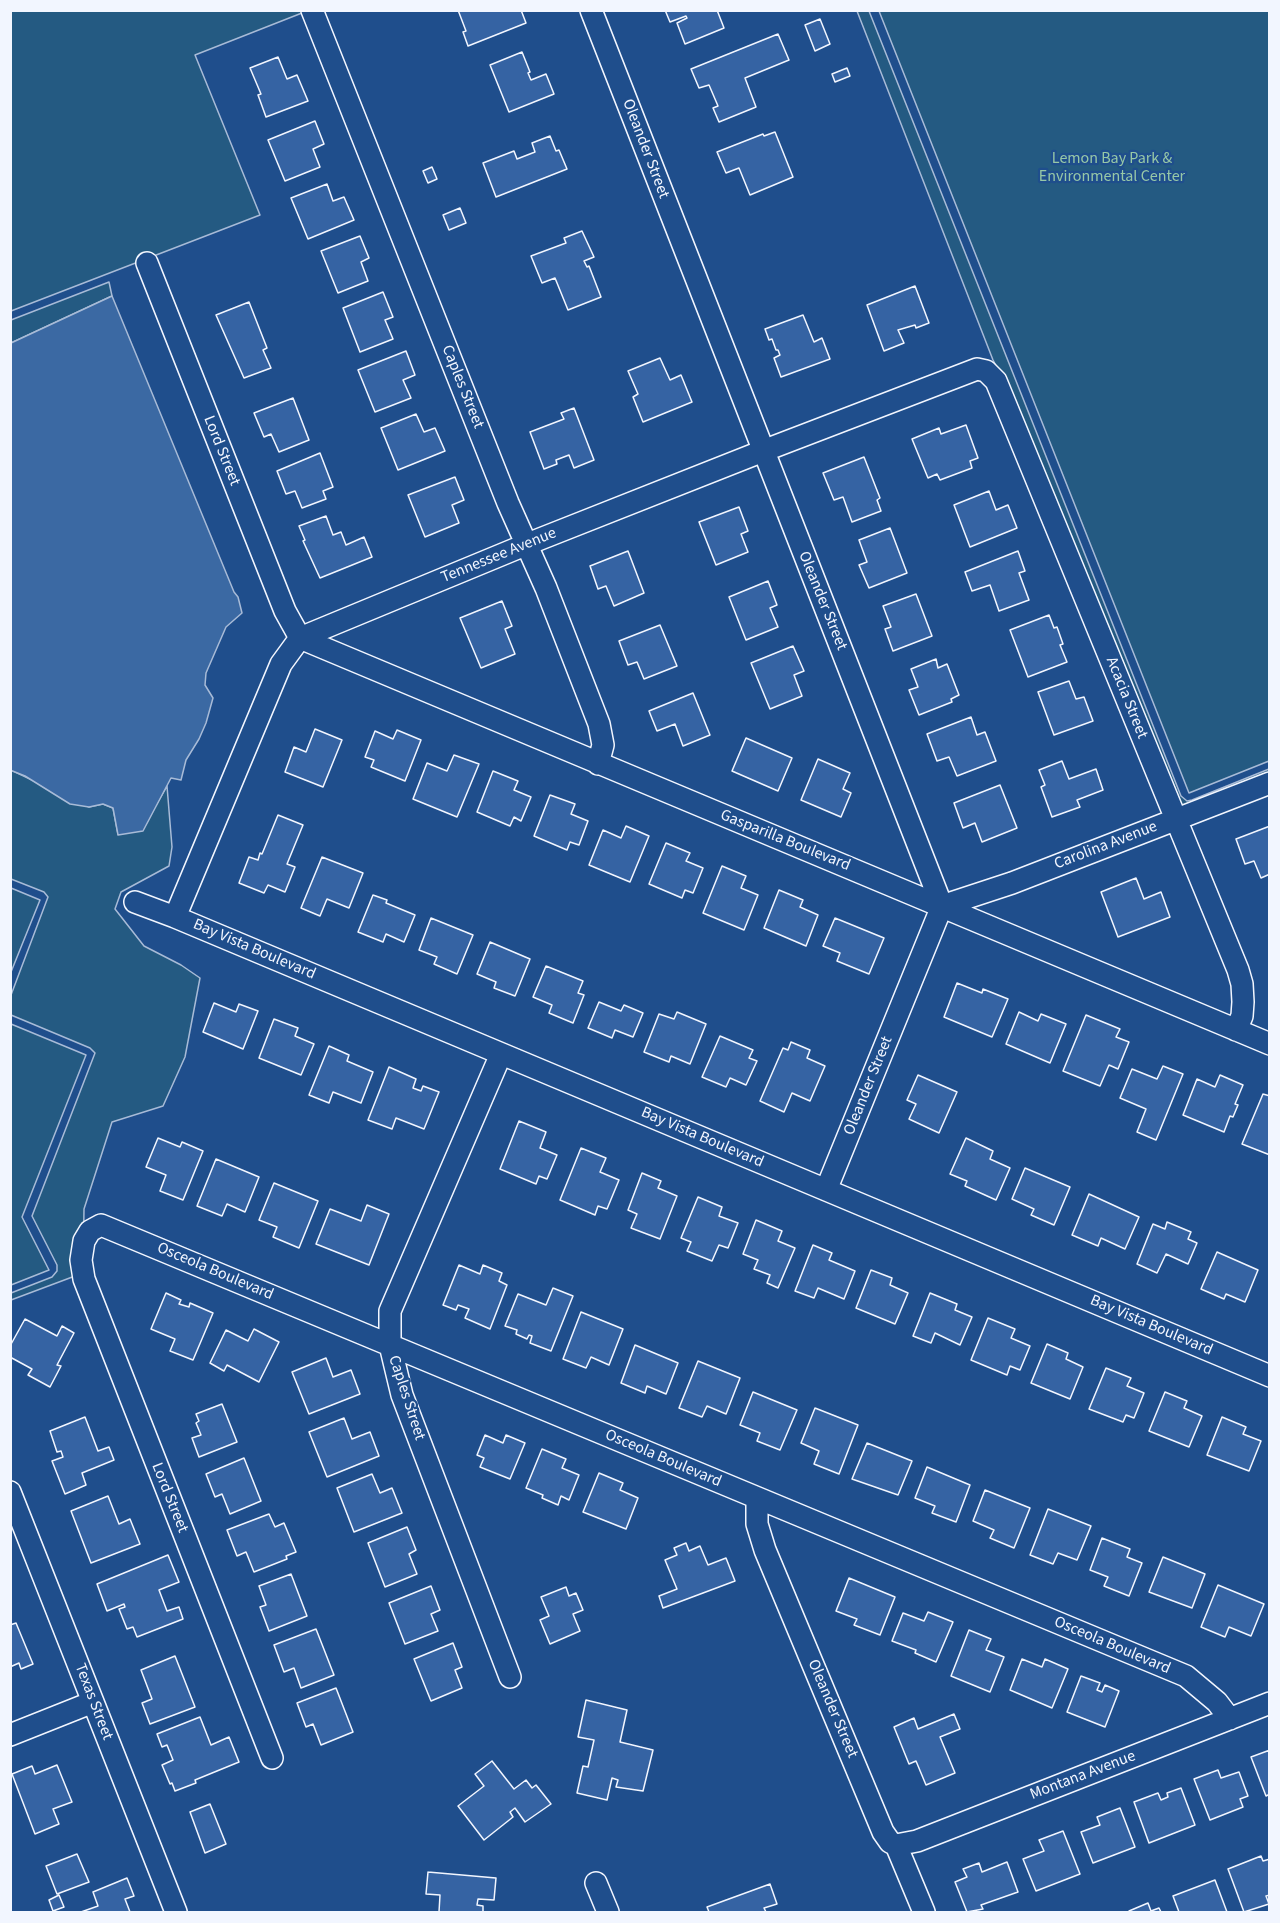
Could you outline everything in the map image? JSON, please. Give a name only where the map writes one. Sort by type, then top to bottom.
[{"type":"street","name":"Caples Street","points":[[312,10],[525,545],[546,588],[599,724],[603,745],[598,764]]},
{"type":"street","name":"Oleander Street","points":[[591,10],[942,906],[826,1190]]},
{"type":"street","name":"Lord Street","points":[[147,263],[285,611],[300,638]]},
{"type":"street","name":"Tennessee Avenue","points":[[300,638],[525,545],[763,451],[977,369],[986,371]]},
{"type":"street","name":"Acacia Street","points":[[986,371],[996,381],[1240,977],[1244,1002],[1242,1016],[1236,1030]]},
{"type":"street","name":"Gasparilla Boulevard","points":[[300,638],[1269,1044]]},
{"type":"street","points":[[175,916],[281,664],[300,638]]},
{"type":"street","name":"Carolina Avenue","points":[[942,906],[1012,883],[1269,783]]},
{"type":"street","name":"Bay Vista Boulevard","points":[[135,902],[175,916],[1269,1376]]},
{"type":"street","name":"Caples Street","points":[[501,1054],[390,1311],[390,1345],[402,1395],[510,1677]]},
{"type":"street","name":"Osceola Boulevard","points":[[86,1236],[101,1225],[111,1228],[1186,1677],[1217,1702],[1230,1719]]},
{"type":"street","name":"Lord Street","points":[[86,1236],[81,1250],[81,1260],[88,1293],[272,1758]]},
{"type":"street","name":"Texas Street","points":[[10,1492],[176,1912]]},
{"type":"street","name":"Oleander Street","points":[[757,1498],[757,1524],[765,1550],[883,1832],[890,1842],[896,1845],[924,1912]]},
{"type":"street","points":[[10,1735],[93,1702]]},
{"type":"street","name":"Montana Avenue","points":[[896,1845],[917,1841],[1269,1703]]},
{"type":"street","points":[[596,1883],[608,1912]]},
{"type":"green space","points":[[11,11],[307,11],[195,55],[260,215],[11,311]]},
{"type":"green space","points":[[857,11],[869,11],[1181,796],[1187,801],[1192,800],[1269,769],[1269,789],[1179,825],[1003,379],[993,360]]},
{"type":"green space","name":"Lemon Bay Park & Environmental Center","points":[[879,11],[1269,11],[1269,761],[1189,793]]},
{"type":"green space","points":[[109,282],[112,296],[11,343],[11,320]]},
{"type":"green space","points":[[11,770],[89,807],[103,804],[113,808],[118,834],[153,810],[167,786],[172,847],[169,866],[121,892],[115,909],[144,946],[181,965],[200,978],[185,1057],[163,1106],[112,1122],[84,1209],[83,1273],[11,1300],[11,1293],[52,1277],[57,1271],[57,1265],[32,1216],[95,1053],[90,1048],[11,1015],[11,995],[48,897],[44,892],[11,879]]},
{"type":"green space","points":[[11,888],[40,900],[11,972]]},
{"type":"green space","points":[[11,1024],[86,1055],[22,1217],[49,1270],[11,1285]]},
{"type":"shaded area","points":[[112,296],[238,597],[242,613],[226,627],[206,673],[205,685],[213,698],[206,723],[186,760],[181,780],[171,778],[143,831],[118,835],[113,808],[103,804],[89,807],[70,804],[25,776],[10,770],[11,343]]},
{"type":"building","points":[[458,10],[521,10],[526,23],[468,46],[463,32],[466,31]]},
{"type":"building","points":[[665,10],[717,10],[724,28],[685,44],[677,23],[687,18],[686,16],[670,22]]},
{"type":"building","points":[[820,19],[830,44],[815,51],[805,25]]},
{"type":"building","points":[[778,34],[789,60],[745,78],[756,107],[719,122],[713,108],[718,106],[709,85],[699,88],[691,69]]},
{"type":"building","points":[[522,52],[531,80],[546,74],[554,94],[509,112],[490,65]]},
{"type":"building","points":[[278,57],[287,79],[297,75],[308,101],[266,117],[258,95],[261,94],[250,68]]},
{"type":"building","points":[[847,68],[850,76],[835,82],[832,74]]},
{"type":"building","points":[[315,121],[324,144],[313,149],[320,167],[285,181],[268,140]]},
{"type":"building","points":[[775,132],[793,177],[750,195],[739,168],[726,173],[717,152],[763,134],[764,136]]},
{"type":"building","points":[[550,136],[567,169],[496,197],[483,163],[514,151],[517,159],[535,152],[532,143]]},
{"type":"building","points":[[432,167],[437,179],[428,183],[423,171]]},
{"type":"building","points":[[327,184],[333,201],[344,197],[354,220],[308,239],[291,198]]},
{"type":"building","points":[[460,208],[466,223],[449,230],[443,215]]},
{"type":"building","points":[[582,231],[594,257],[584,261],[587,267],[589,266],[601,297],[568,310],[555,278],[542,283],[531,256],[566,243],[564,238]]},
{"type":"building","points":[[360,236],[369,258],[361,262],[368,281],[338,293],[321,251]]},
{"type":"building","points":[[915,286],[929,323],[916,328],[915,325],[898,330],[904,343],[884,351],[867,305]]},
{"type":"building","points":[[383,292],[393,317],[385,320],[393,339],[360,352],[343,308]]},
{"type":"building","points":[[249,302],[267,348],[263,350],[271,368],[244,378],[216,315]]},
{"type":"building","points":[[803,315],[814,342],[822,338],[830,359],[781,377],[774,358],[780,355],[772,339],[769,340],[765,329]]},
{"type":"building","points":[[406,351],[415,375],[403,380],[411,398],[375,412],[358,370]]},
{"type":"building","points":[[660,358],[670,380],[681,375],[692,402],[643,422],[633,397],[638,394],[628,371]]},
{"type":"building","points":[[293,398],[309,440],[279,452],[271,434],[264,437],[254,413]]},
{"type":"building","points":[[574,408],[594,460],[574,468],[569,455],[556,460],[557,464],[544,469],[530,432],[564,419],[561,413]]},
{"type":"building","points":[[416,414],[424,432],[435,428],[445,451],[398,470],[381,428]]},
{"type":"building","points":[[966,425],[978,458],[970,461],[972,468],[940,480],[937,474],[928,478],[912,439],[939,428],[941,434]]},
{"type":"building","points":[[320,453],[333,487],[323,491],[326,499],[302,508],[295,491],[286,494],[277,471]]},
{"type":"building","points":[[864,457],[880,498],[877,500],[881,511],[852,522],[843,497],[834,500],[823,473]]},
{"type":"building","points":[[455,477],[464,500],[452,505],[459,523],[425,537],[408,495]]},
{"type":"building","points":[[989,491],[996,510],[1008,505],[1017,528],[970,547],[954,505]]},
{"type":"building","points":[[739,507],[748,531],[741,534],[748,552],[716,565],[699,522]]},
{"type":"building","points":[[326,516],[333,535],[341,532],[346,545],[364,537],[372,557],[320,578],[303,541],[305,540],[299,526]]},
{"type":"building","points":[[890,528],[907,573],[869,588],[859,565],[867,562],[859,540]]},
{"type":"building","points":[[628,551],[644,593],[614,606],[606,586],[598,589],[590,566]]},
{"type":"building","points":[[1018,551],[1025,571],[1019,573],[1029,600],[999,611],[990,585],[972,591],[965,572]]},
{"type":"building","points":[[768,581],[777,605],[770,608],[778,627],[746,640],[729,597]]},
{"type":"building","points":[[916,594],[932,636],[893,651],[885,629],[891,627],[883,606]]},
{"type":"building","points":[[502,601],[512,626],[505,629],[515,654],[481,668],[460,618]]},
{"type":"building","points":[[1049,615],[1054,628],[1057,627],[1063,644],[1060,645],[1067,662],[1028,677],[1010,630]]},
{"type":"building","points":[[660,625],[677,666],[644,679],[637,662],[628,665],[619,641]]},
{"type":"building","points":[[793,646],[804,671],[794,675],[802,696],[770,709],[751,663]]},
{"type":"building","points":[[936,659],[938,668],[947,664],[959,695],[951,699],[952,702],[919,715],[909,690],[918,687],[911,669]]},
{"type":"building","points":[[1069,681],[1076,699],[1084,697],[1093,721],[1054,735],[1038,692]]},
{"type":"building","points":[[693,693],[710,735],[683,746],[675,724],[657,731],[649,711]]},
{"type":"building","points":[[971,717],[977,735],[985,732],[996,761],[957,776],[949,757],[937,761],[927,734]]},
{"type":"building","points":[[315,729],[342,740],[323,787],[285,772],[294,747],[306,752]]},
{"type":"building","points":[[397,730],[421,740],[405,781],[371,767],[374,760],[365,757],[375,731],[393,739]]},
{"type":"building","points":[[746,738],[792,758],[778,791],[732,771]]},
{"type":"building","points":[[454,755],[479,764],[457,817],[413,799],[427,763],[447,771]]},
{"type":"building","points":[[818,759],[850,773],[843,789],[851,793],[841,817],[801,800]]},
{"type":"building","points":[[1062,761],[1069,779],[1096,769],[1103,790],[1077,800],[1080,807],[1052,817],[1041,787],[1045,785],[1039,770]]},
{"type":"building","points":[[493,771],[518,781],[514,790],[531,797],[521,821],[514,817],[510,826],[477,812]]},
{"type":"building","points":[[1000,785],[1017,828],[982,842],[975,823],[963,828],[954,803]]},
{"type":"building","points":[[550,795],[575,804],[571,814],[588,821],[579,845],[570,842],[567,850],[534,836]]},
{"type":"building","points":[[278,815],[303,825],[287,864],[295,867],[285,892],[268,885],[264,893],[239,883],[249,857],[258,860],[260,853],[262,854]]},
{"type":"building","points":[[626,826],[649,836],[630,882],[589,865],[603,830],[621,838]]},
{"type":"building","points":[[1270,826],[1270,874],[1261,878],[1254,861],[1245,864],[1236,839]]},
{"type":"building","points":[[666,843],[690,853],[686,861],[703,868],[693,893],[685,890],[682,898],[649,884]]},
{"type":"building","points":[[322,857],[363,873],[349,908],[327,899],[320,916],[301,908]]},
{"type":"building","points":[[722,866],[746,876],[741,888],[758,895],[744,930],[703,913]]},
{"type":"building","points":[[1136,878],[1144,899],[1161,892],[1170,917],[1118,937],[1101,892]]},
{"type":"building","points":[[779,890],[803,900],[800,907],[818,915],[806,946],[764,928]]},
{"type":"building","points":[[373,895],[415,915],[404,942],[386,934],[383,942],[358,932]]},
{"type":"building","points":[[431,918],[473,935],[457,974],[434,964],[437,957],[419,950]]},
{"type":"building","points":[[835,918],[884,938],[869,974],[837,961],[840,953],[823,946]]},
{"type":"building","points":[[490,942],[530,959],[515,996],[494,988],[496,982],[477,974]]},
{"type":"building","points":[[546,966],[583,981],[578,993],[584,995],[573,1023],[549,1013],[552,1005],[533,997]]},
{"type":"building","points":[[957,983],[982,993],[983,989],[1008,999],[992,1037],[944,1017]]},
{"type":"building","points":[[599,1002],[621,1011],[624,1005],[643,1013],[633,1037],[615,1030],[612,1038],[588,1028]]},
{"type":"building","points":[[214,1003],[236,1012],[239,1004],[258,1011],[243,1049],[203,1032]]},
{"type":"building","points":[[677,1012],[706,1024],[690,1064],[671,1056],[669,1062],[644,1052],[659,1014],[674,1019]]},
{"type":"building","points":[[1019,1012],[1038,1021],[1041,1014],[1066,1024],[1050,1063],[1006,1044]]},
{"type":"building","points":[[1086,1015],[1120,1029],[1116,1037],[1129,1042],[1118,1069],[1109,1065],[1100,1086],[1063,1071]]},
{"type":"building","points":[[274,1019],[298,1028],[295,1036],[314,1044],[301,1075],[259,1058]]},
{"type":"building","points":[[720,1036],[753,1050],[749,1058],[757,1061],[746,1085],[730,1078],[726,1087],[702,1077]]},
{"type":"building","points":[[791,1042],[810,1050],[807,1058],[825,1066],[810,1101],[792,1093],[784,1112],[760,1101],[783,1048],[788,1050]]},
{"type":"building","points":[[329,1046],[349,1055],[347,1061],[373,1072],[361,1103],[333,1092],[329,1103],[309,1095]]},
{"type":"building","points":[[1163,1066],[1183,1074],[1156,1140],[1137,1132],[1146,1109],[1120,1098],[1132,1069],[1157,1079]]},
{"type":"building","points":[[389,1067],[416,1079],[413,1088],[421,1091],[423,1086],[439,1092],[424,1129],[396,1118],[392,1129],[368,1120]]},
{"type":"building","points":[[918,1075],[957,1092],[939,1133],[909,1119],[916,1104],[907,1100]]},
{"type":"building","points":[[1220,1075],[1243,1085],[1235,1104],[1238,1105],[1233,1117],[1230,1116],[1224,1132],[1183,1115],[1197,1079],[1215,1087]]},
{"type":"building","points":[[1263,1094],[1270,1096],[1270,1155],[1242,1144]]},
{"type":"building","points":[[519,1121],[546,1132],[540,1148],[557,1155],[547,1179],[539,1176],[536,1184],[500,1169]]},
{"type":"building","points":[[158,1138],[180,1147],[182,1142],[203,1151],[183,1200],[160,1191],[166,1175],[146,1167]]},
{"type":"building","points":[[966,1138],[993,1151],[990,1159],[1010,1168],[996,1200],[965,1186],[967,1181],[950,1174]]},
{"type":"building","points":[[581,1148],[606,1158],[600,1172],[619,1180],[607,1209],[598,1206],[595,1215],[560,1200]]},
{"type":"building","points":[[216,1159],[259,1177],[245,1212],[227,1204],[222,1216],[197,1206]]},
{"type":"building","points":[[1025,1168],[1070,1187],[1054,1225],[1031,1215],[1034,1209],[1012,1199]]},
{"type":"building","points":[[642,1173],[661,1181],[658,1188],[677,1196],[660,1239],[631,1228],[637,1214],[628,1210]]},
{"type":"building","points":[[274,1183],[318,1201],[299,1248],[273,1237],[277,1227],[259,1220]]},
{"type":"building","points":[[1089,1194],[1139,1217],[1125,1249],[1101,1238],[1098,1246],[1072,1235]]},
{"type":"building","points":[[698,1197],[722,1207],[719,1216],[738,1223],[728,1248],[719,1245],[712,1261],[687,1251],[691,1242],[681,1238]]},
{"type":"building","points":[[367,1205],[389,1214],[369,1265],[316,1244],[330,1209],[361,1221]]},
{"type":"building","points":[[756,1220],[782,1231],[778,1241],[795,1248],[778,1288],[767,1283],[770,1275],[754,1269],[758,1260],[743,1254]]},
{"type":"building","points":[[1167,1222],[1191,1232],[1188,1239],[1197,1243],[1188,1264],[1166,1254],[1157,1273],[1137,1264],[1153,1224],[1165,1229]]},
{"type":"building","points":[[813,1245],[832,1253],[829,1260],[855,1271],[844,1299],[818,1288],[814,1298],[795,1291]]},
{"type":"building","points":[[1217,1252],[1258,1270],[1245,1302],[1226,1294],[1224,1299],[1201,1289]]},
{"type":"building","points":[[459,1265],[480,1274],[483,1265],[502,1273],[499,1281],[507,1285],[490,1329],[465,1318],[469,1309],[458,1305],[456,1310],[443,1305]]},
{"type":"building","points":[[871,1270],[892,1278],[890,1285],[908,1293],[895,1324],[856,1308]]},
{"type":"building","points":[[553,1288],[573,1296],[551,1351],[530,1343],[532,1336],[529,1335],[527,1339],[516,1334],[517,1330],[505,1326],[518,1294],[546,1305]]},
{"type":"building","points":[[166,1293],[181,1300],[179,1304],[189,1307],[190,1303],[213,1313],[193,1360],[170,1351],[175,1339],[151,1329]]},
{"type":"building","points":[[930,1293],[957,1304],[955,1310],[972,1317],[960,1345],[935,1333],[931,1343],[913,1336]]},
{"type":"building","points":[[581,1312],[623,1329],[609,1365],[591,1357],[586,1368],[563,1359]]},
{"type":"building","points":[[988,1318],[1015,1329],[1011,1338],[1030,1346],[1020,1370],[1010,1366],[1007,1375],[971,1360]]},
{"type":"building","points":[[25,1319],[57,1336],[62,1326],[74,1333],[57,1365],[61,1366],[50,1387],[28,1375],[32,1369],[10,1357],[10,1346]]},
{"type":"building","points":[[254,1329],[279,1342],[259,1382],[227,1365],[224,1371],[210,1363],[226,1330],[248,1341]]},
{"type":"building","points":[[1047,1344],[1068,1353],[1066,1359],[1083,1367],[1070,1399],[1031,1383]]},
{"type":"building","points":[[635,1345],[678,1363],[666,1394],[647,1386],[645,1393],[621,1383]]},
{"type":"building","points":[[326,1358],[333,1377],[351,1370],[360,1394],[309,1414],[292,1372]]},
{"type":"building","points":[[698,1361],[740,1378],[726,1414],[707,1406],[702,1417],[679,1408]]},
{"type":"building","points":[[1106,1368],[1131,1378],[1127,1386],[1144,1393],[1134,1418],[1126,1415],[1123,1422],[1089,1409]]},
{"type":"building","points":[[753,1392],[797,1410],[780,1450],[757,1441],[760,1433],[740,1425]]},
{"type":"building","points":[[1165,1392],[1187,1401],[1184,1408],[1202,1416],[1189,1447],[1149,1431]]},
{"type":"building","points":[[222,1404],[237,1442],[199,1457],[192,1438],[201,1435],[196,1423],[199,1421],[196,1414]]},
{"type":"building","points":[[815,1408],[858,1425],[839,1474],[814,1464],[819,1451],[801,1443]]},
{"type":"building","points":[[85,1417],[98,1451],[109,1447],[114,1460],[82,1473],[86,1485],[65,1494],[52,1461],[63,1457],[61,1451],[57,1452],[50,1431]]},
{"type":"building","points":[[1222,1417],[1246,1427],[1243,1434],[1261,1441],[1249,1471],[1207,1455]]},
{"type":"building","points":[[344,1418],[352,1439],[370,1432],[379,1456],[327,1477],[309,1432]]},
{"type":"building","points":[[485,1435],[503,1443],[506,1435],[525,1443],[510,1479],[480,1467],[484,1458],[477,1455]]},
{"type":"building","points":[[867,1443],[912,1461],[898,1495],[852,1479]]},
{"type":"building","points":[[542,1449],[566,1459],[562,1468],[579,1475],[569,1500],[561,1496],[558,1505],[526,1488]]},
{"type":"building","points":[[244,1458],[261,1501],[230,1514],[222,1494],[215,1497],[206,1474]]},
{"type":"building","points":[[927,1467],[970,1485],[956,1522],[932,1513],[935,1506],[915,1498]]},
{"type":"building","points":[[599,1473],[623,1483],[620,1490],[638,1498],[626,1529],[583,1512]]},
{"type":"building","points":[[372,1474],[380,1493],[392,1488],[402,1513],[354,1532],[337,1488]]},
{"type":"building","points":[[985,1490],[1030,1508],[1014,1548],[990,1538],[994,1530],[973,1521]]},
{"type":"building","points":[[108,1496],[119,1524],[130,1519],[140,1544],[91,1563],[71,1511]]},
{"type":"building","points":[[1048,1509],[1091,1526],[1077,1560],[1058,1553],[1053,1564],[1030,1555]]},
{"type":"building","points":[[269,1514],[275,1527],[284,1523],[296,1552],[286,1556],[287,1559],[254,1572],[246,1552],[237,1556],[227,1530]]},
{"type":"building","points":[[407,1527],[416,1550],[409,1554],[417,1574],[385,1587],[368,1543]]},
{"type":"building","points":[[1102,1538],[1130,1549],[1127,1557],[1142,1563],[1129,1596],[1104,1586],[1108,1577],[1090,1570]]},
{"type":"building","points":[[686,1543],[689,1551],[700,1546],[708,1565],[726,1558],[735,1581],[663,1608],[659,1596],[677,1589],[665,1560],[677,1555],[674,1548]]},
{"type":"building","points":[[168,1555],[179,1582],[159,1590],[167,1611],[179,1607],[183,1619],[137,1637],[133,1627],[127,1629],[119,1609],[125,1607],[124,1604],[107,1611],[97,1584]]},
{"type":"building","points":[[1163,1557],[1205,1574],[1192,1608],[1149,1592]]},
{"type":"building","points":[[291,1574],[307,1616],[269,1631],[260,1607],[266,1605],[259,1586]]},
{"type":"building","points":[[849,1578],[895,1597],[880,1635],[854,1625],[857,1619],[836,1611]]},
{"type":"building","points":[[1218,1585],[1264,1604],[1251,1636],[1229,1627],[1225,1637],[1201,1627]]},
{"type":"building","points":[[431,1586],[440,1610],[431,1614],[438,1631],[405,1644],[389,1603]]},
{"type":"building","points":[[566,1587],[569,1596],[576,1593],[583,1610],[573,1614],[580,1631],[550,1644],[540,1620],[549,1616],[541,1597]]},
{"type":"building","points":[[928,1612],[953,1622],[936,1662],[915,1653],[916,1650],[892,1641],[903,1613],[924,1621]]},
{"type":"building","points":[[16,1623],[33,1664],[21,1669],[19,1663],[10,1667],[10,1625]]},
{"type":"building","points":[[316,1629],[334,1675],[301,1688],[294,1668],[284,1672],[274,1645]]},
{"type":"building","points":[[969,1630],[991,1639],[986,1650],[1004,1657],[990,1692],[951,1676]]},
{"type":"building","points":[[453,1643],[462,1667],[455,1670],[462,1688],[431,1701],[414,1659]]},
{"type":"building","points":[[175,1656],[195,1707],[150,1724],[142,1703],[152,1699],[141,1670]]},
{"type":"building","points":[[1022,1659],[1042,1667],[1045,1659],[1068,1669],[1052,1708],[1010,1690]]},
{"type":"building","points":[[1081,1676],[1100,1683],[1097,1690],[1102,1692],[1105,1685],[1119,1691],[1105,1727],[1067,1712]]},
{"type":"building","points":[[336,1688],[353,1732],[321,1745],[313,1724],[306,1727],[297,1703]]},
{"type":"building","points":[[586,1700],[627,1710],[620,1742],[653,1750],[643,1791],[616,1787],[618,1780],[612,1778],[607,1800],[577,1793],[583,1766],[588,1767],[594,1740],[578,1737]]},
{"type":"building","points":[[954,1714],[960,1729],[940,1737],[955,1773],[926,1785],[916,1761],[909,1764],[894,1727],[914,1718],[918,1729]]},
{"type":"building","points":[[200,1717],[211,1745],[229,1737],[239,1762],[175,1791],[162,1765],[173,1760],[167,1745],[162,1747],[157,1734]]},
{"type":"building","points":[[1270,1750],[1270,1794],[1266,1796],[1251,1757]]},
{"type":"building","points":[[492,1761],[514,1789],[526,1780],[532,1788],[536,1785],[551,1804],[525,1822],[515,1808],[510,1812],[513,1817],[484,1840],[458,1806],[484,1786],[475,1774]]},
{"type":"building","points":[[57,1765],[72,1802],[53,1809],[59,1824],[35,1834],[12,1774],[32,1766],[35,1774]]},
{"type":"building","points":[[1218,1770],[1221,1778],[1239,1772],[1248,1796],[1240,1799],[1243,1807],[1210,1820],[1194,1779]]},
{"type":"building","points":[[1181,1788],[1195,1825],[1149,1843],[1134,1802],[1158,1793],[1161,1800],[1168,1797],[1167,1793]]},
{"type":"building","points":[[210,1804],[226,1844],[205,1853],[190,1812]]},
{"type":"building","points":[[1120,1808],[1135,1847],[1093,1863],[1081,1832],[1100,1825],[1097,1817]]},
{"type":"building","points":[[1063,1831],[1080,1874],[1036,1891],[1023,1859],[1044,1851],[1039,1840]]},
{"type":"building","points":[[77,1854],[89,1882],[57,1894],[46,1866]]},
{"type":"building","points":[[1261,1856],[1263,1861],[1270,1859],[1270,1895],[1266,1896],[1269,1904],[1244,1912],[1228,1869]]},
{"type":"building","points":[[1007,1862],[1018,1892],[981,1905],[983,1909],[967,1912],[955,1882],[967,1877],[963,1869],[979,1863],[982,1872]]},
{"type":"building","points":[[428,1872],[496,1878],[494,1900],[478,1899],[477,1905],[483,1906],[483,1912],[439,1912],[440,1895],[426,1894]]},
{"type":"building","points":[[127,1878],[134,1896],[125,1899],[130,1912],[81,1912],[98,1906],[93,1892]]},
{"type":"building","points":[[1215,1880],[1227,1912],[1179,1912],[1173,1896]]},
{"type":"building","points":[[770,1884],[777,1904],[764,1908],[766,1912],[709,1912],[707,1907]]},
{"type":"building","points":[[59,1895],[64,1907],[53,1911],[49,1900]]},
{"type":"building","points":[[1148,1903],[1151,1911],[1159,1908],[1161,1912],[1129,1911]]}]
